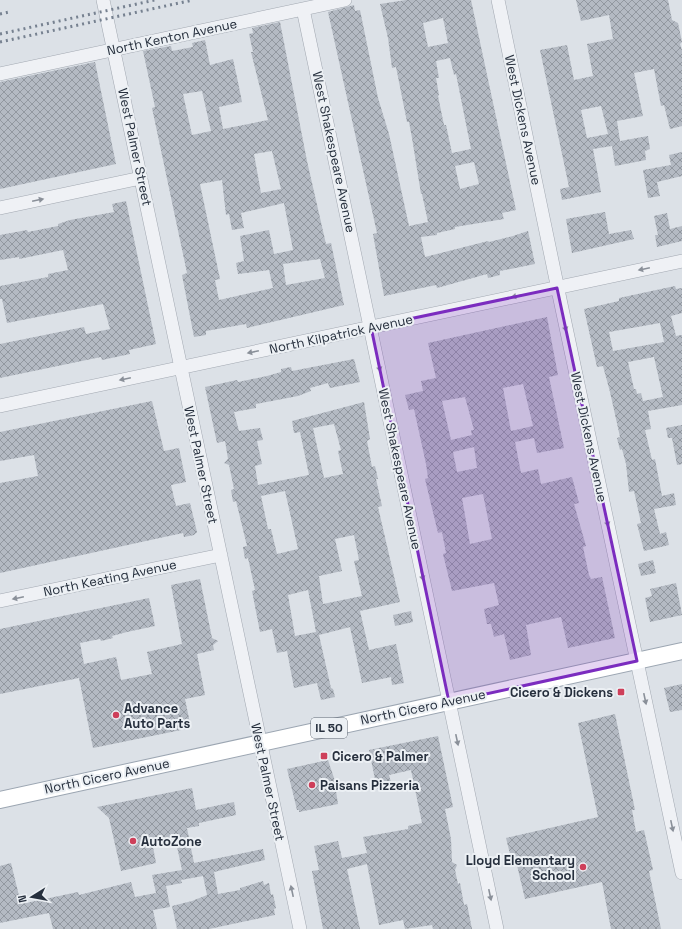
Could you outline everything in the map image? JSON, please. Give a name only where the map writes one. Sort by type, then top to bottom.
[{"type":"main road","name":"North Cicero Avenue","points":[[0,800],[682,651]]},
{"type":"street","name":"West Palmer Street","points":[[103,0],[300,929]]},
{"type":"street","name":"North Kenton Avenue","points":[[0,74],[345,0]]},
{"type":"street","name":"West Dickens Avenue","points":[[498,0],[557,288],[682,868]]},
{"type":"street","name":"West Shakespeare Avenue","points":[[303,9],[497,929]]},
{"type":"street","points":[[0,208],[141,178]]},
{"type":"street","name":"North Kilpatrick Avenue","points":[[0,406],[682,261]]},
{"type":"street","name":"North Keating Avenue","points":[[0,601],[220,555]]},
{"type":"highlighted area","points":[[557,288],[637,661],[449,702],[371,327]]},
{"type":"building","points":[[406,0],[471,0],[516,210],[502,213],[504,219],[455,227],[455,229],[437,233],[437,235],[421,237],[425,257],[528,231],[535,264],[500,271],[500,275],[488,278],[487,274],[437,288],[436,285],[384,296],[373,234],[377,233],[328,12],[354,5],[355,11],[360,10],[378,98],[389,134],[409,226],[428,222],[421,194],[409,122],[407,122],[396,67],[392,68],[388,38],[380,4]],"holes":[[[443,18],[448,43],[428,47],[423,23]],[[450,58],[454,75],[456,74],[471,149],[452,153],[438,96],[436,78],[439,78],[436,61]],[[474,162],[479,184],[460,189],[455,166]]]},
{"type":"building","points":[[576,0],[668,0],[672,20],[678,23],[682,42],[680,44],[682,50],[682,126],[670,129],[664,105],[661,106],[654,69],[634,73],[643,116],[617,121],[620,141],[648,136],[650,149],[645,151],[646,160],[615,166],[612,146],[593,149],[601,192],[562,200],[560,189],[569,187],[540,50],[567,45],[574,80],[593,76],[587,44],[613,39],[609,15],[581,21]],"holes":[[[601,106],[608,134],[587,138],[581,110]]]},
{"type":"building","points":[[280,22],[307,161],[326,244],[331,243],[344,305],[247,328],[246,324],[206,331],[206,335],[194,337],[182,275],[187,273],[152,108],[155,107],[143,51],[171,46],[172,51],[193,47],[192,43],[205,40],[210,65],[233,59],[238,82],[242,102],[219,107],[223,129],[268,120],[251,52],[253,52],[249,34],[253,33],[252,28]],"holes":[[[202,91],[211,131],[192,135],[183,94]],[[272,151],[281,189],[261,193],[254,154]],[[222,180],[226,215],[229,214],[232,230],[244,228],[241,213],[284,203],[293,250],[274,254],[269,230],[240,236],[244,261],[236,263],[238,274],[269,270],[273,288],[219,300],[215,280],[220,279],[200,184]],[[320,259],[325,278],[286,285],[283,264]]]},
{"type":"building","points":[[95,62],[116,164],[0,189],[0,82]]},
{"type":"building","points":[[682,152],[682,176],[657,182],[660,196],[648,198],[643,170],[671,165],[669,155]]},
{"type":"building","points":[[126,201],[156,344],[129,350],[130,354],[102,360],[101,357],[0,378],[0,344],[84,327],[86,334],[110,329],[103,304],[7,323],[2,299],[0,299],[0,286],[48,277],[48,274],[68,270],[63,250],[19,259],[19,257],[0,260],[0,235],[27,230],[28,232],[58,226],[58,224],[70,220],[114,212],[112,204]]},
{"type":"building","points":[[605,212],[609,234],[631,230],[634,239],[572,253],[566,219]]},
{"type":"building","points":[[667,213],[670,229],[682,226],[682,241],[657,247],[655,235],[658,235],[654,216]]},
{"type":"building","points":[[675,286],[676,289],[682,288],[682,313],[671,316],[676,336],[682,335],[682,405],[648,411],[651,429],[645,430],[652,460],[655,459],[662,496],[674,493],[676,505],[654,509],[660,534],[666,532],[669,545],[644,551],[637,524],[641,523],[634,491],[629,492],[626,464],[617,438],[620,437],[610,392],[603,366],[597,367],[584,309],[619,301],[619,298]],"holes":[[[660,323],[664,342],[613,351],[609,332]],[[654,357],[663,397],[643,401],[641,393],[637,394],[636,389],[634,389],[628,362]]]},
{"type":"building","points":[[547,317],[558,375],[549,377],[564,448],[537,453],[534,438],[515,442],[521,473],[538,469],[541,484],[572,477],[579,503],[574,504],[586,546],[583,547],[589,575],[591,579],[602,577],[615,638],[568,648],[561,617],[526,625],[531,655],[510,660],[504,634],[494,637],[491,624],[487,624],[484,609],[499,605],[494,583],[452,591],[443,554],[446,553],[442,532],[438,533],[425,479],[428,478],[426,464],[414,409],[409,410],[405,395],[423,391],[421,381],[436,378],[428,343]],"holes":[[[523,384],[533,426],[511,431],[503,388]],[[465,397],[474,430],[471,430],[472,435],[451,440],[442,401]],[[474,447],[477,468],[457,472],[453,452]],[[483,494],[492,539],[470,544],[462,498]]]},
{"type":"building","points":[[354,359],[360,382],[330,388],[328,383],[310,388],[311,391],[298,396],[256,404],[256,408],[234,412],[239,431],[260,428],[263,440],[257,441],[262,464],[255,466],[258,485],[309,475],[300,432],[294,433],[292,421],[364,402],[370,439],[367,441],[372,467],[375,466],[378,479],[376,479],[382,506],[378,507],[400,602],[360,611],[369,650],[396,644],[404,683],[392,685],[391,677],[362,683],[350,627],[319,635],[331,688],[333,689],[335,697],[321,700],[317,683],[294,688],[287,651],[277,653],[272,629],[260,632],[252,591],[255,590],[248,558],[245,559],[243,547],[247,546],[236,501],[233,502],[231,490],[234,489],[229,465],[224,463],[228,459],[225,441],[217,443],[205,387],[237,380],[238,382],[267,376],[281,372],[281,369],[291,367],[292,371]],"holes":[[[334,424],[341,450],[338,451],[343,474],[324,478],[313,428]],[[285,491],[298,549],[277,554],[271,529],[268,529],[261,496]],[[354,535],[359,560],[354,561],[362,596],[323,604],[319,576],[342,571],[335,539]],[[308,590],[316,632],[295,636],[288,595]]]},
{"type":"building","points":[[152,401],[164,451],[179,448],[186,482],[171,485],[176,506],[190,503],[197,532],[194,535],[184,537],[183,533],[0,573],[0,483],[38,476],[34,455],[0,461],[0,432]]},
{"type":"building","points":[[682,425],[682,464],[677,465],[672,438],[668,438],[666,428]]},
{"type":"building","points":[[653,560],[656,573],[641,576],[638,564]]},
{"type":"building","points":[[200,579],[212,638],[218,641],[213,645],[214,650],[197,654],[205,695],[185,699],[191,728],[93,748],[79,678],[0,694],[0,629],[149,598],[155,626],[112,636],[113,638],[101,641],[100,639],[80,643],[84,664],[116,657],[121,680],[152,674],[147,652],[182,644],[171,585]]},
{"type":"building","points":[[676,583],[682,615],[650,622],[645,598],[652,596],[650,589]]},
{"type":"building","points":[[411,611],[413,622],[395,626],[393,615]]},
{"type":"building","points":[[682,684],[682,710],[670,712],[664,688]]},
{"type":"building","points":[[615,714],[635,810],[632,810],[636,832],[644,830],[653,870],[649,871],[661,929],[611,929],[602,882],[525,899],[515,857],[511,858],[506,838],[598,817],[578,723]]},
{"type":"building","points":[[438,736],[453,807],[445,809],[451,839],[452,862],[457,865],[455,870],[458,884],[460,883],[464,905],[467,904],[472,929],[433,929],[432,925],[405,929],[403,920],[379,925],[367,864],[347,869],[360,929],[323,929],[312,871],[319,870],[314,846],[338,841],[342,858],[367,853],[363,837],[408,829],[408,826],[422,823],[411,770],[389,775],[392,786],[377,789],[369,750]]},
{"type":"building","name":"Paisans Pizzeria","points":[[328,760],[334,778],[338,804],[299,812],[299,810],[297,810],[287,769]]},
{"type":"building","points":[[192,788],[196,810],[234,802],[236,815],[199,823],[199,826],[187,828],[194,863],[263,849],[265,860],[214,872],[218,894],[240,890],[240,888],[263,881],[264,885],[269,883],[271,895],[273,894],[276,908],[274,909],[275,915],[209,929],[177,929],[172,906],[192,901],[207,895],[203,876],[181,880],[182,883],[166,886],[170,907],[153,910],[157,929],[53,929],[49,913],[0,923],[0,866],[11,863],[21,904],[78,892],[79,895],[131,882],[135,897],[156,893],[152,875],[182,870],[176,842],[153,847],[156,863],[121,871],[109,818],[97,807]]},
{"type":"railway","points":[[0,34],[155,0]]},
{"type":"railway","points":[[0,42],[193,0]]},
{"type":"railway","points":[[0,14],[9,12]]},
{"type":"place","name":"Cicero & Dickens","points":[[621,692]]},
{"type":"place","name":"Advance Auto Parts","points":[[116,715]]},
{"type":"place","name":"Cicero & Palmer","points":[[324,756]]},
{"type":"place","name":"Paisans Pizzeria","points":[[312,785]]},
{"type":"place","name":"AutoZone","points":[[133,841]]},
{"type":"place","name":"Lloyd Elementary School","points":[[583,867]]}]
